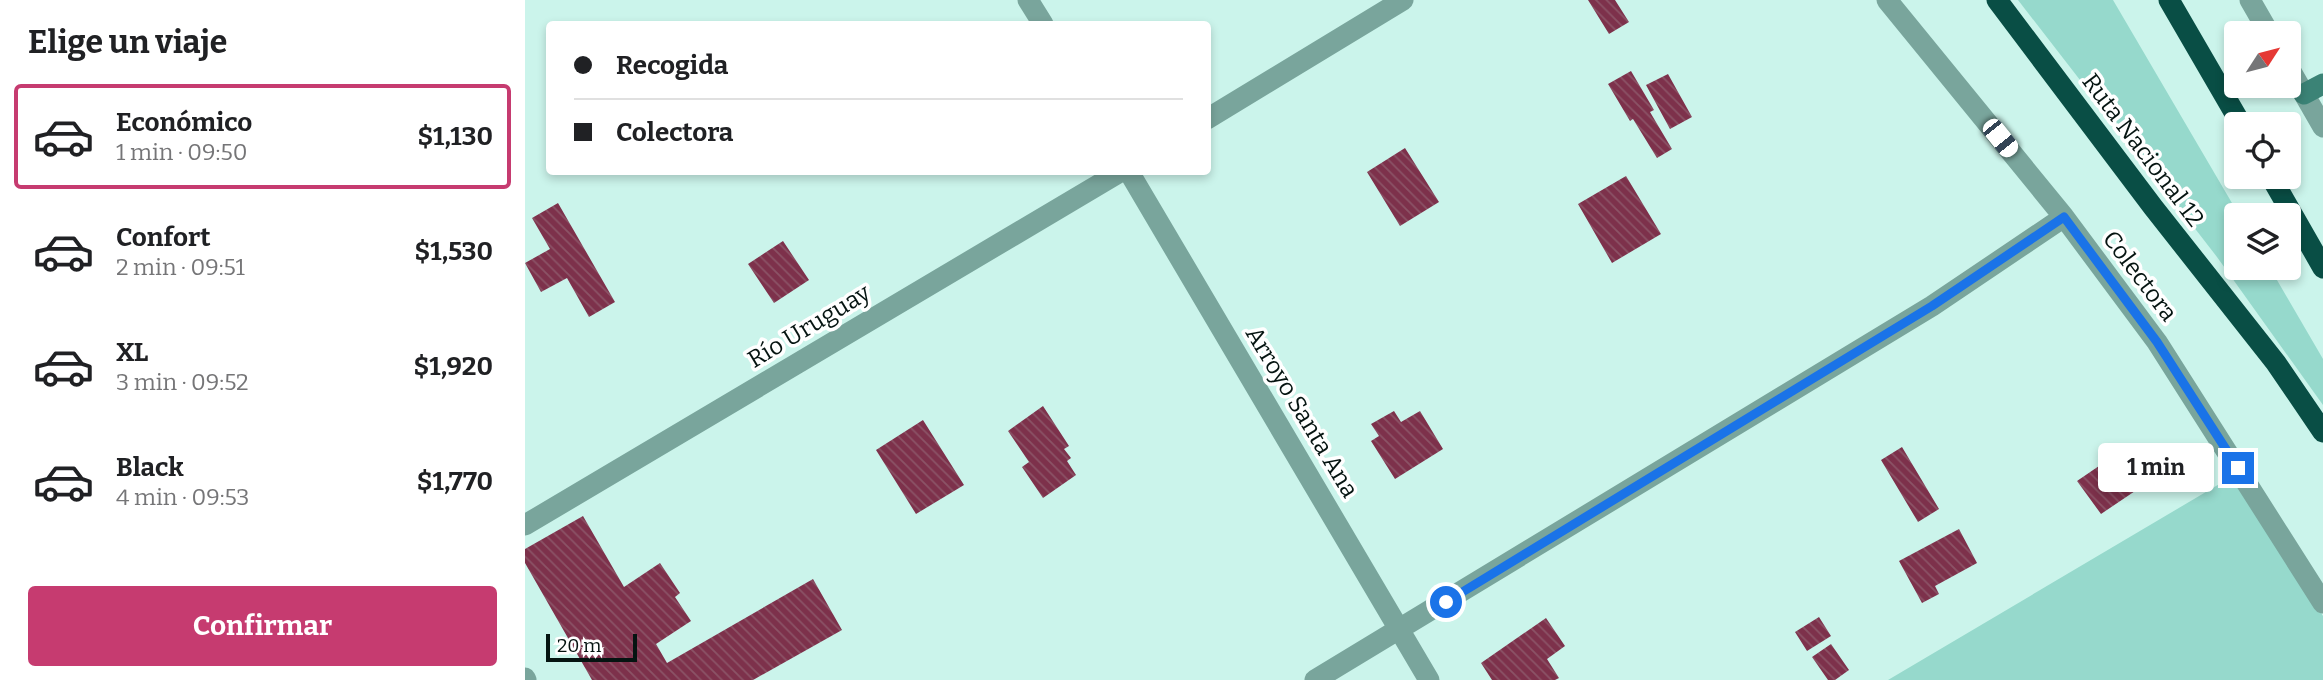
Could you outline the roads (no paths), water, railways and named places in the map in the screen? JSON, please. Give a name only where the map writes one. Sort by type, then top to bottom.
[{"type":"highway","name":"Ruta Nacional 12","points":[[1997,0],[2153,207],[2276,363],[2323,432]]},
{"type":"highway","points":[[2169,0],[2234,112]]},
{"type":"highway","points":[[2278,189],[2323,268]]},
{"type":"street","points":[[1028,0],[1041,21]]},
{"type":"street","points":[[1211,117],[1403,0]]},
{"type":"street","name":"Colectora","points":[[1887,0],[2064,217],[2157,342],[2323,603]]},
{"type":"street","points":[[2250,0],[2262,21]]},
{"type":"street","points":[[2304,94],[2323,83]]},
{"type":"street","points":[[2301,89],[2323,127]]},
{"type":"street","name":"Río Uruguay","points":[[525,525],[1115,175]]},
{"type":"street","name":"Arroyo Santa Ana","points":[[1131,175],[1429,680]]},
{"type":"street","points":[[1315,680],[1932,306],[2064,217]]}]
